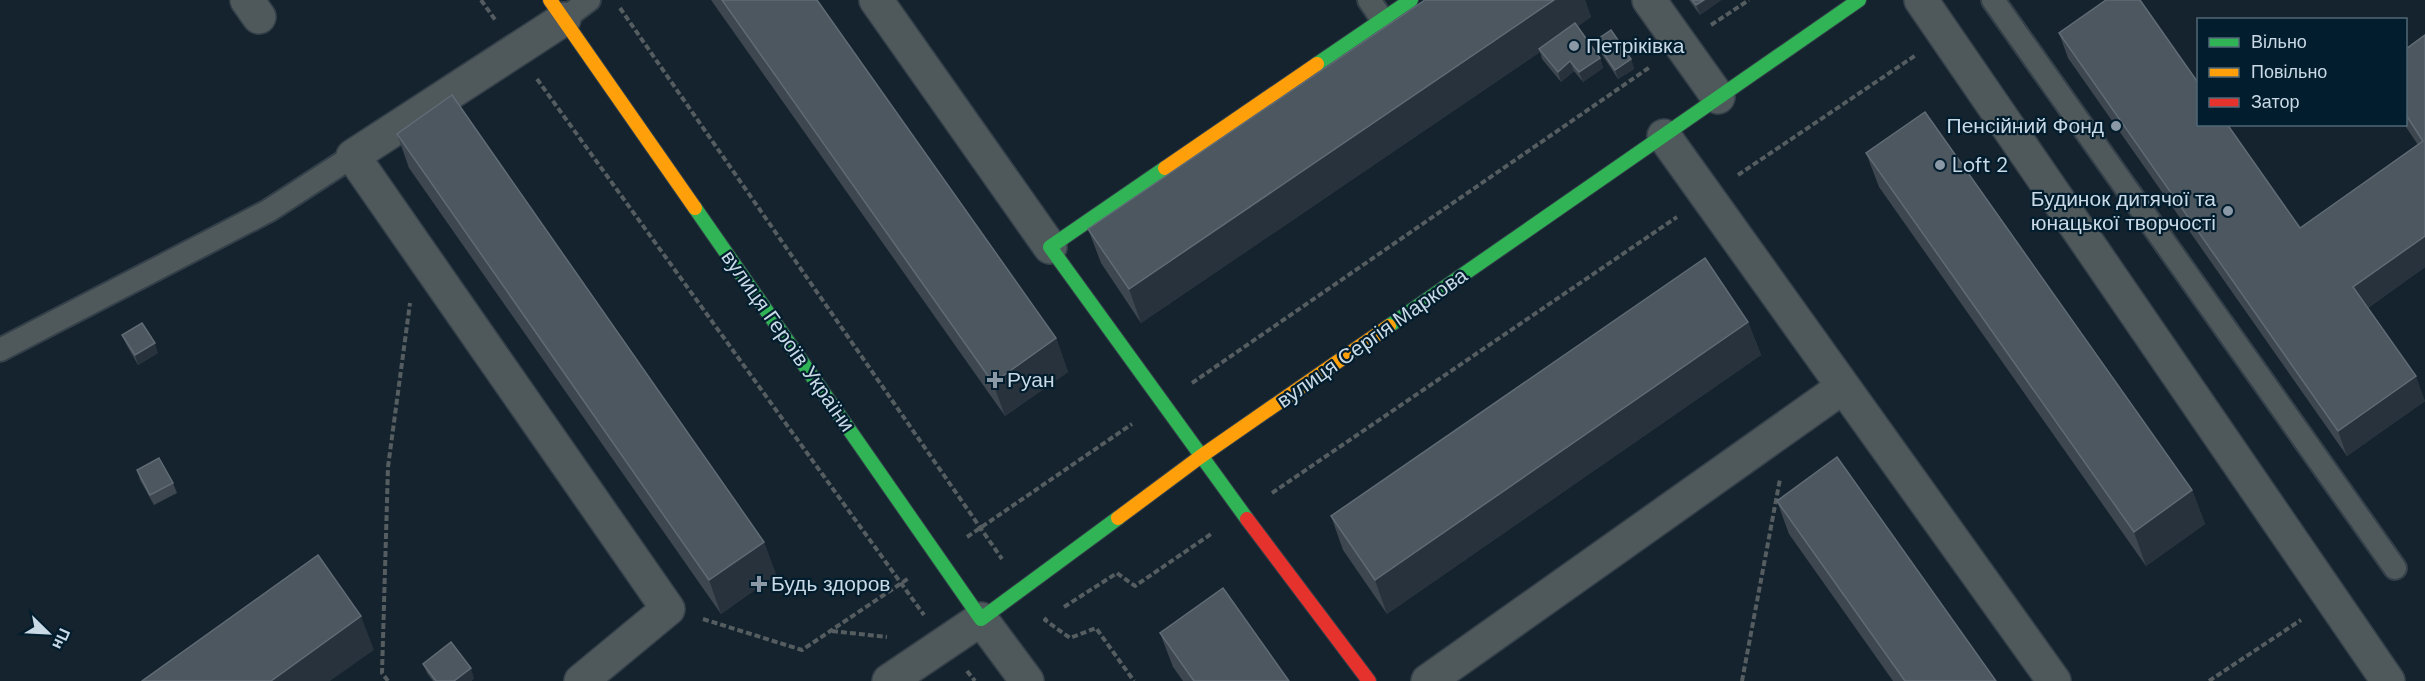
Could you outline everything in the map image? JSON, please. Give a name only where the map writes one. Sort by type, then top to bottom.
[{"type":"street","points":[[876,0],[1200,457],[1244,512],[1369,681]]},
{"type":"street","points":[[1050,247],[1411,0]]},
{"type":"street","points":[[1649,0],[1718,97]]},
{"type":"street","name":"вулиця Сергія Маркова","points":[[889,681],[981,619],[1200,457],[1859,0]]},
{"type":"street","points":[[1921,0],[2388,681]]},
{"type":"street","points":[[568,6],[516,50],[353,156],[668,609],[581,681]]},
{"type":"street","name":"вулиця Героїв України","points":[[568,6],[981,619],[1027,681]]},
{"type":"street","points":[[1664,136],[2054,681]]},
{"type":"street","points":[[1428,681],[1843,387]]},
{"type":"lane","points":[[1369,0],[1382,19]]},
{"type":"lane","points":[[1993,0],[2395,568]]},
{"type":"lane","points":[[0,350],[268,211],[353,156]]},
{"type":"path","points":[[481,0],[901,584],[975,681]]},
{"type":"path","points":[[615,0],[1045,620],[1070,638],[1096,628],[1134,681]]},
{"type":"path","points":[[961,540],[1749,0]]},
{"type":"path","points":[[1063,608],[1117,573],[1135,586],[1944,35]]},
{"type":"path","points":[[388,681],[382,674],[388,467],[417,248]]},
{"type":"path","points":[[1742,681],[1790,425]]},
{"type":"path","points":[[668,609],[802,650],[901,584]]},
{"type":"path","points":[[1035,626],[1054,614]]},
{"type":"building","points":[[722,0],[817,0],[1056,338],[993,383]]},
{"type":"building","points":[[1425,0],[1554,0],[1129,289],[1088,229]]},
{"type":"building","points":[[1692,0],[1704,0],[1696,5]]},
{"type":"building","name":"Будинок дитячої та юнацької творчості","points":[[2106,0],[2140,0],[2197,81],[2197,126],[2228,126],[2300,228],[2423,141],[2407,117],[2407,48],[2425,35],[2425,236],[2353,287],[2416,376],[2338,431],[2059,33]]},
{"type":"building","name":"Петріківка","points":[[1575,23],[1600,58],[1579,72],[1570,61],[1558,72],[1539,49]]},
{"type":"building","name":"Петріківка","points":[[1611,30],[1631,59],[1615,70],[1595,41]]},
{"type":"building","points":[[452,95],[764,542],[709,580],[397,134]]},
{"type":"building","points":[[1925,112],[2192,490],[2134,532],[1866,153]]},
{"type":"building","points":[[1705,258],[1748,322],[1375,580],[1331,516]]},
{"type":"building","points":[[142,323],[155,343],[135,355],[122,335]]},
{"type":"building","points":[[1837,457],[1996,681],[1905,681],[1777,501]]},
{"type":"building","points":[[159,458],[173,483],[150,495],[137,470]]},
{"type":"building","points":[[318,555],[361,616],[271,681],[142,681]]},
{"type":"building","points":[[1223,588],[1289,681],[1194,681],[1160,633]]},
{"type":"building","points":[[451,642],[471,668],[454,681],[436,681],[423,664]]},
{"type":"traffic: fast","points":[[1317,64],[1411,0]]},
{"type":"traffic: fast","points":[[1389,326],[1859,0]]},
{"type":"traffic: fast","points":[[1165,168],[1050,247],[1247,519]]},
{"type":"traffic: fast","points":[[695,208],[981,619],[1118,518]]},
{"type":"traffic: slow","points":[[550,0],[695,208]]},
{"type":"traffic: slow","points":[[1165,168],[1317,64]]},
{"type":"traffic: slow","points":[[1118,518],[1200,457],[1389,326]]},
{"type":"traffic: jam","points":[[1247,519],[1369,681]]},
{"type":"place","name":"Петріківка","points":[[1574,46]]},
{"type":"place","name":"Пенсійний Фонд","points":[[2116,126]]},
{"type":"place","name":"Loft 2","points":[[1940,165]]},
{"type":"place","name":"Будинок дитячої та юнацької творчості","points":[[2228,211]]},
{"type":"place","name":"Руан","points":[[995,380]]},
{"type":"place","name":"Будь здоров","points":[[759,584]]}]
